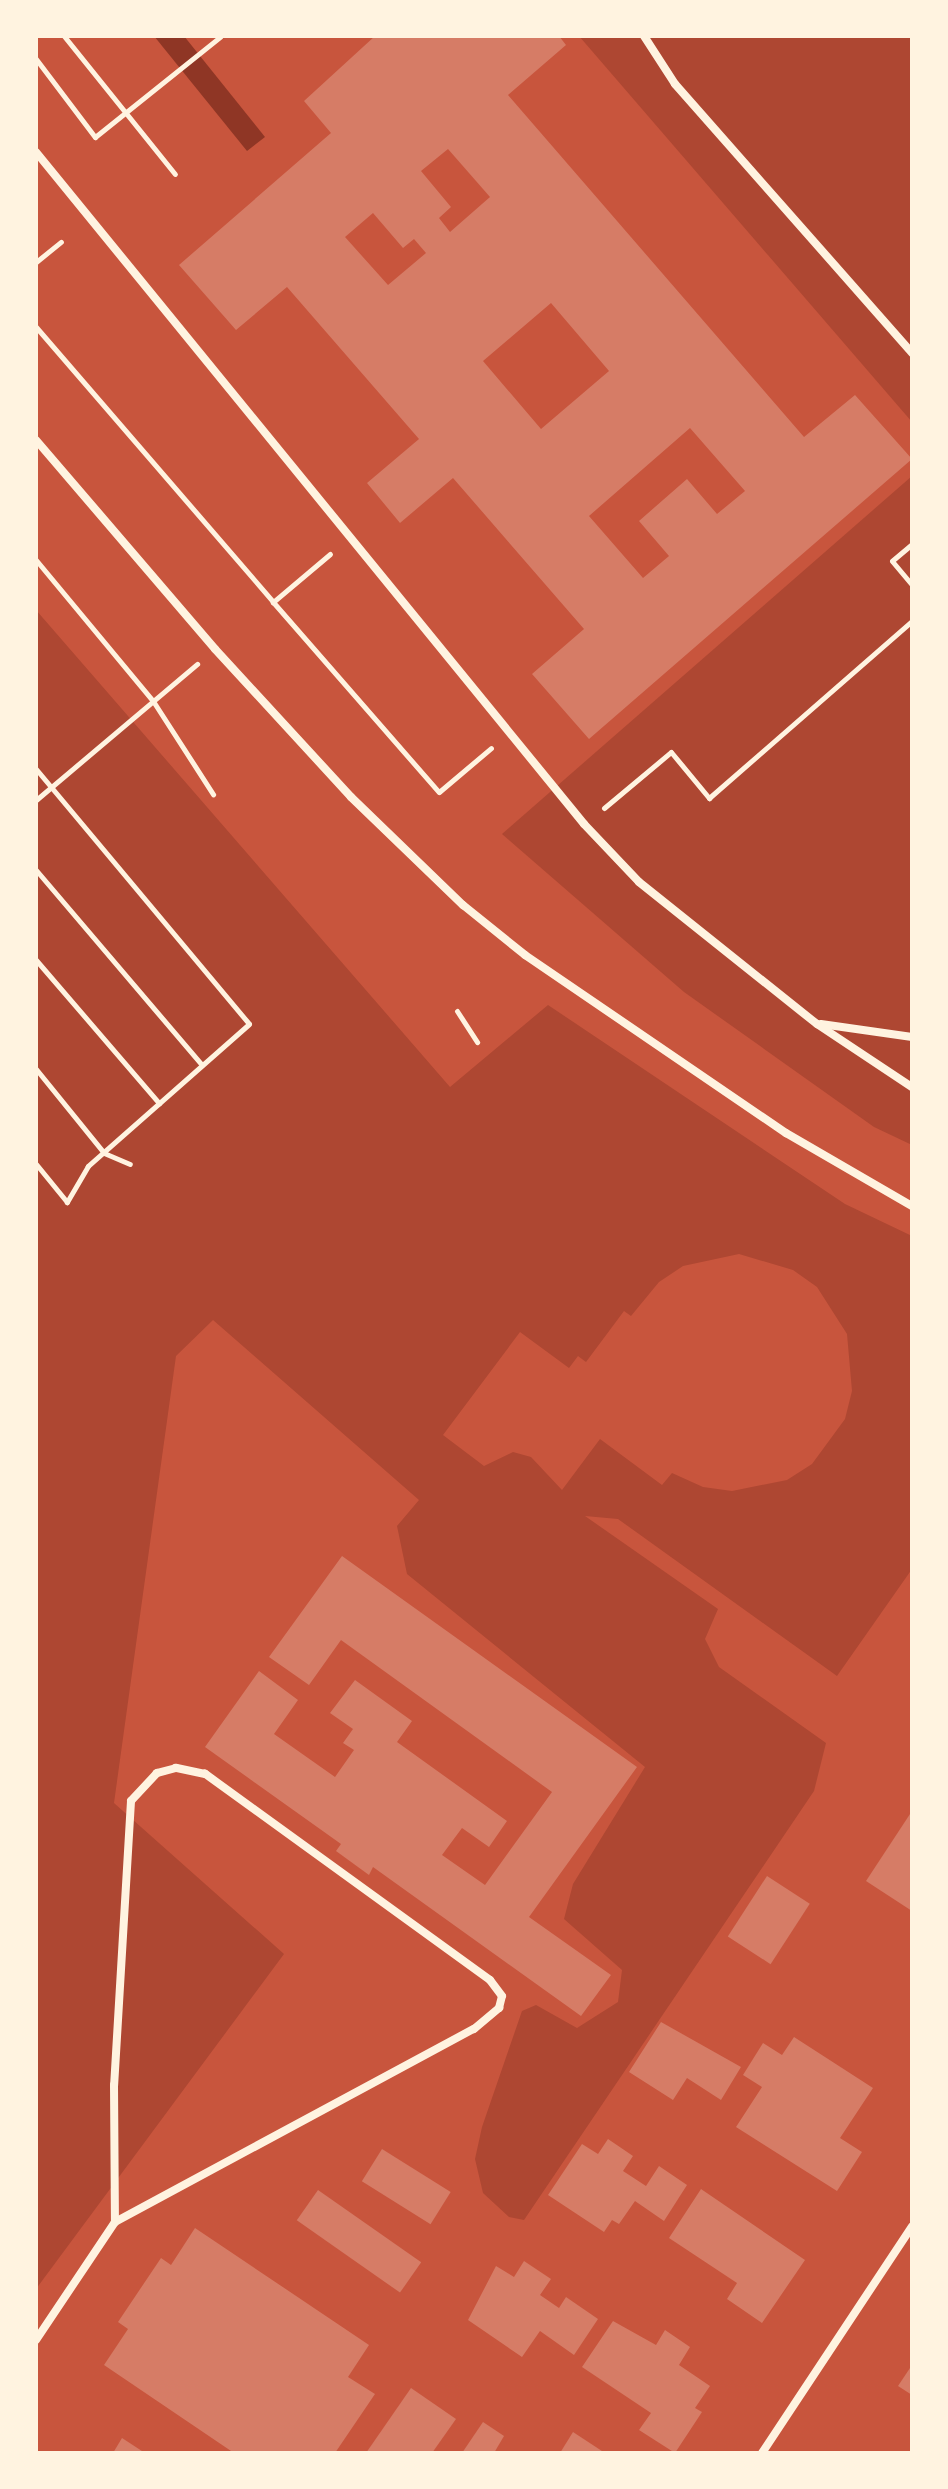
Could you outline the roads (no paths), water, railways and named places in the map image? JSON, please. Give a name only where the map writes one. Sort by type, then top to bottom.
[{"type":"street","points":[[644,36],[675,84],[912,353]]},
{"type":"street","points":[[36,152],[507,734],[584,824],[639,882],[817,1024],[912,1087]]},
{"type":"street","points":[[36,440],[215,649],[401,848],[488,925],[786,1133],[912,1206]]},
{"type":"street","points":[[817,1024],[912,1037]]},
{"type":"street","points":[[36,2340],[115,2222],[474,2029],[491,2018],[502,1996],[490,1980],[205,1774],[176,1768],[157,1773],[131,1801],[114,2085],[115,2222]]},
{"type":"street","points":[[762,2453],[912,2226]]}]
